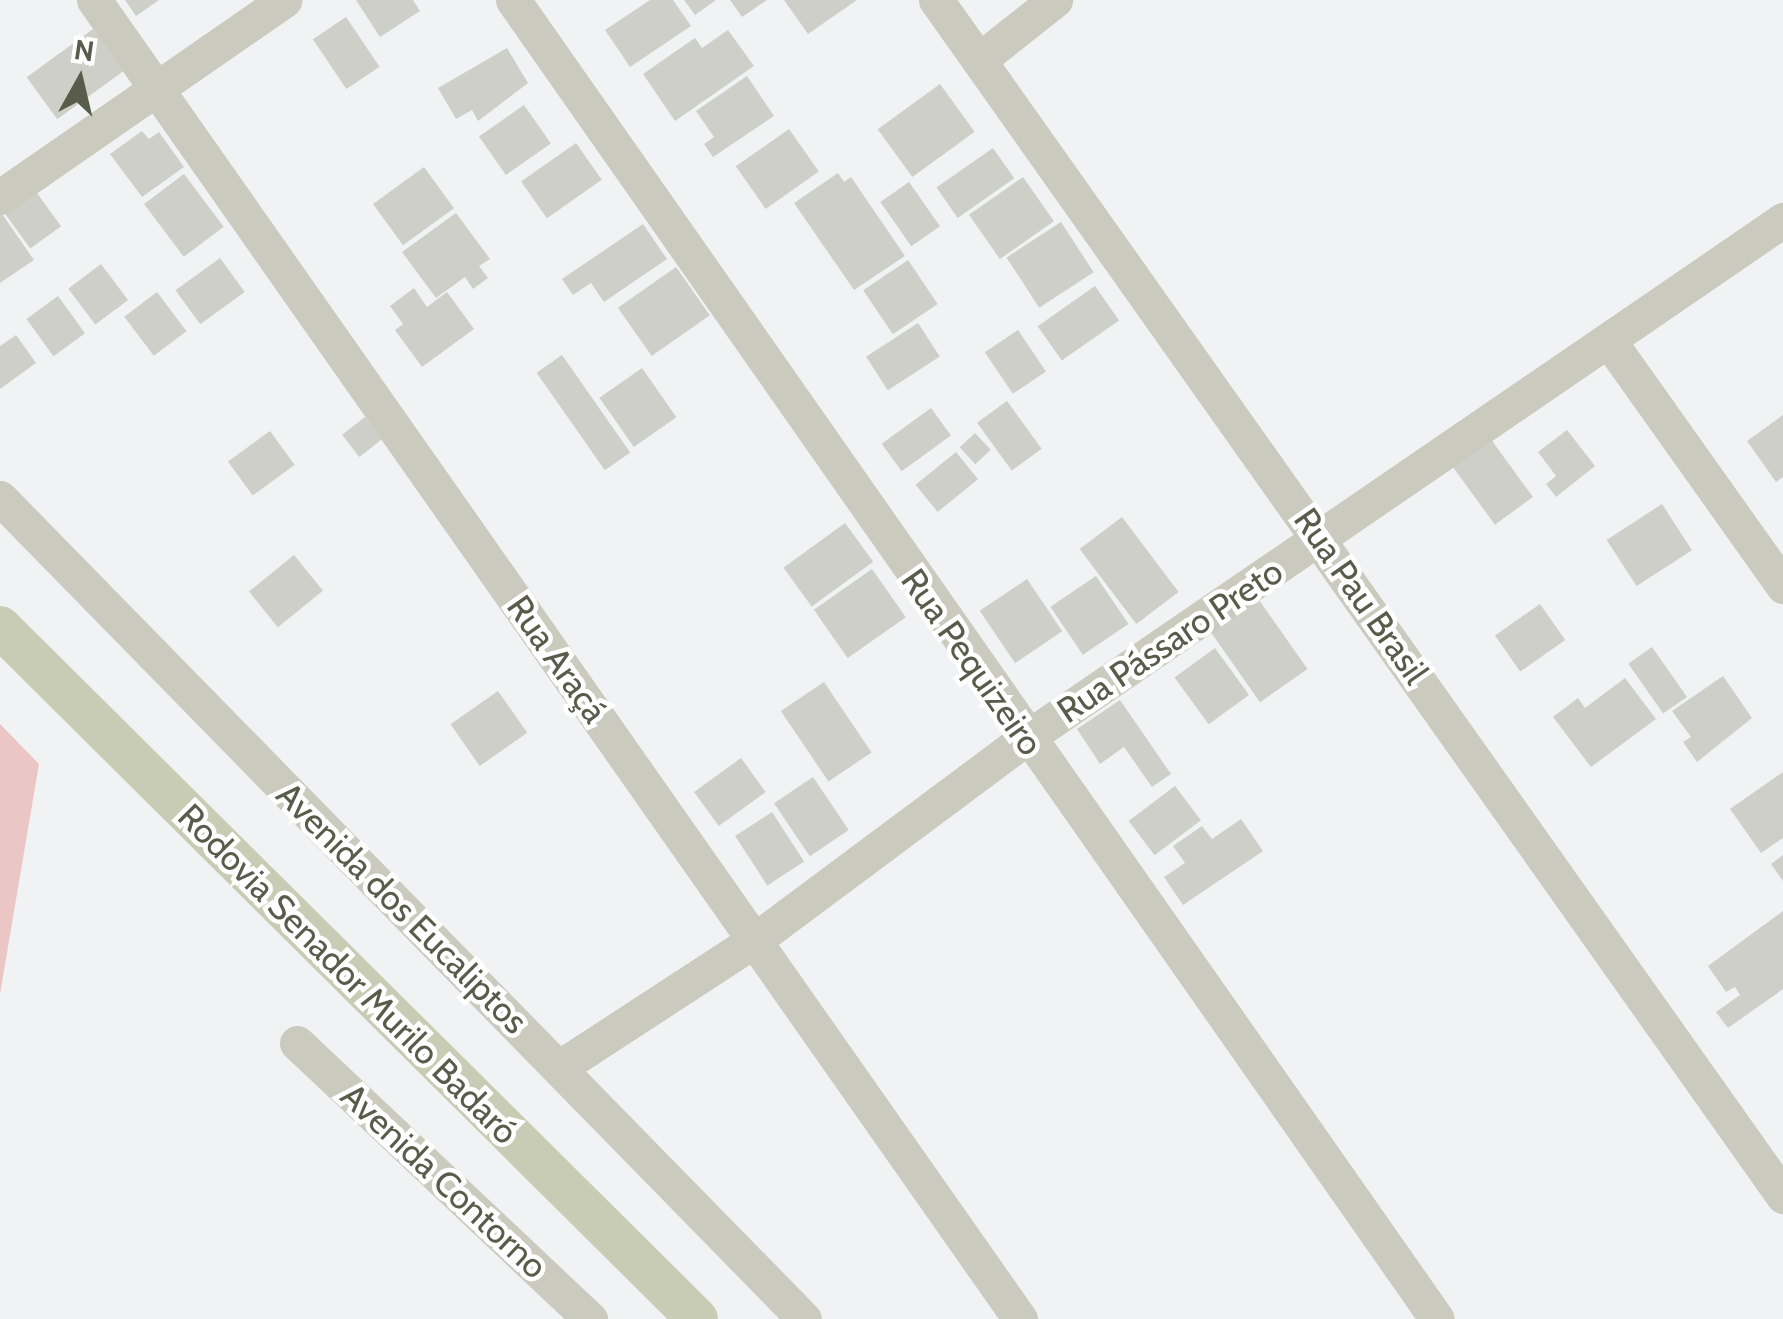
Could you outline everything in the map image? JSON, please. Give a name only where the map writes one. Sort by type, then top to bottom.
[{"type":"main road","name":"Rodovia Senador Murilo Badaró","points":[[0,627],[697,1319]]},
{"type":"street","name":"Rua Araçá","points":[[94,0],[1020,1319]]},
{"type":"street","points":[[0,197],[284,0]]},
{"type":"street","name":"Rua Pequizeiro","points":[[513,0],[1025,739],[1437,1319]]},
{"type":"street","name":"Rua Pau Brasil","points":[[936,0],[1783,1196]]},
{"type":"street","points":[[979,60],[1056,0]]},
{"type":"street","name":"Rua Pássaro Preto","points":[[560,1067],[754,940],[1025,739],[1321,540],[1783,220]]},
{"type":"street","points":[[1609,341],[1783,586]]},
{"type":"street","points":[[0,479],[30,528]]},
{"type":"street","name":"Avenida dos Eucaliptos","points":[[0,498],[804,1319]]},
{"type":"street","name":"Avenida Contorno","points":[[297,1043],[590,1319]]},
{"type":"shaded area","points":[[0,724],[39,764],[0,994]]},
{"type":"building","points":[[125,0],[159,0],[136,16]]},
{"type":"building","points":[[356,0],[413,0],[420,11],[380,37]]},
{"type":"building","points":[[650,0],[673,0],[691,26],[630,67],[605,30]]},
{"type":"building","points":[[684,0],[716,0],[695,15]]},
{"type":"building","points":[[730,0],[767,0],[742,17]]},
{"type":"building","points":[[784,0],[857,0],[808,34]]},
{"type":"building","points":[[346,17],[380,67],[346,89],[313,39]]},
{"type":"building","points":[[93,29],[124,71],[57,119],[27,77]]},
{"type":"building","points":[[728,30],[754,66],[675,121],[643,74],[695,38],[702,48]]},
{"type":"building","points":[[507,48],[528,83],[478,121],[472,110],[456,119],[438,88]]},
{"type":"building","points":[[747,76],[774,116],[713,157],[704,144],[714,137],[696,111]]},
{"type":"building","points":[[940,84],[975,132],[912,177],[878,129]]},
{"type":"building","points":[[524,105],[551,144],[506,175],[479,137]]},
{"type":"building","points":[[789,129],[819,172],[766,209],[736,166]]},
{"type":"building","points":[[142,131],[149,139],[159,132],[184,167],[142,197],[110,154]]},
{"type":"building","points":[[576,143],[602,180],[547,218],[521,181]]},
{"type":"building","points":[[993,148],[1014,178],[958,218],[936,188]]},
{"type":"building","points":[[424,167],[454,208],[403,245],[373,204]]},
{"type":"building","points":[[838,173],[844,182],[851,177],[905,256],[854,290],[794,203]]},
{"type":"building","points":[[184,174],[224,227],[184,257],[144,204]]},
{"type":"building","points":[[1023,177],[1054,221],[1000,259],[969,215]]},
{"type":"building","points":[[909,182],[940,226],[911,246],[880,202]]},
{"type":"building","points":[[34,189],[61,226],[30,249],[3,211]]},
{"type":"building","points":[[0,211],[34,260],[0,283]]},
{"type":"building","points":[[456,213],[490,259],[479,266],[488,278],[473,289],[465,277],[436,298],[402,252]]},
{"type":"building","points":[[1061,222],[1094,272],[1039,308],[1006,257]]},
{"type":"building","points":[[643,224],[667,259],[604,302],[591,283],[573,295],[562,279]]},
{"type":"building","points":[[220,258],[245,292],[200,324],[176,290]]},
{"type":"building","points":[[908,260],[938,304],[893,334],[863,290]]},
{"type":"building","points":[[101,264],[128,300],[95,325],[68,289]]},
{"type":"building","points":[[676,267],[710,315],[652,356],[618,308]]},
{"type":"building","points":[[1095,286],[1119,320],[1062,361],[1038,326]]},
{"type":"building","points":[[414,288],[427,307],[447,292],[474,329],[422,367],[395,330],[403,324],[390,306]]},
{"type":"building","points":[[157,292],[186,331],[154,356],[124,317]]},
{"type":"building","points":[[58,296],[85,333],[53,356],[26,319]]},
{"type":"building","points":[[918,323],[940,357],[888,390],[866,357]]},
{"type":"building","points":[[1018,330],[1046,371],[1013,394],[985,352]]},
{"type":"building","points":[[16,335],[36,363],[0,389],[0,346]]},
{"type":"building","points":[[562,355],[630,452],[605,470],[537,373]]},
{"type":"building","points":[[642,368],[676,417],[634,447],[599,398]]},
{"type":"building","points":[[1007,401],[1042,449],[1012,470],[977,423]]},
{"type":"building","points":[[931,408],[951,436],[902,471],[882,444]]},
{"type":"building","points":[[1783,415],[1783,477],[1776,482],[1747,441]]},
{"type":"building","points":[[365,417],[382,439],[359,457],[342,435]]},
{"type":"building","points":[[1567,430],[1595,466],[1556,497],[1546,484],[1556,476],[1538,452]]},
{"type":"building","points":[[270,431],[295,465],[253,496],[228,462]]},
{"type":"building","points":[[975,433],[991,450],[975,464],[960,447]]},
{"type":"building","points":[[1490,438],[1533,497],[1495,525],[1452,466]]},
{"type":"building","points":[[956,452],[978,479],[938,512],[916,485]]},
{"type":"building","points":[[1662,504],[1692,550],[1637,586],[1607,540]]},
{"type":"building","points":[[1122,517],[1179,592],[1136,624],[1080,549]]},
{"type":"building","points":[[845,523],[873,562],[812,607],[784,568]]},
{"type":"building","points":[[294,555],[323,591],[278,627],[249,592]]},
{"type":"building","points":[[872,569],[906,617],[848,658],[814,610]]},
{"type":"building","points":[[1096,576],[1128,624],[1083,655],[1050,607]]},
{"type":"building","points":[[1027,579],[1062,631],[1015,663],[980,611]]},
{"type":"building","points":[[1257,597],[1307,669],[1260,702],[1209,630]]},
{"type":"building","points":[[1540,604],[1565,640],[1520,672],[1495,636]]},
{"type":"building","points":[[1652,647],[1687,697],[1663,714],[1628,664]]},
{"type":"building","points":[[1215,648],[1249,695],[1209,724],[1175,677]]},
{"type":"building","points":[[1723,676],[1752,718],[1697,762],[1683,742],[1691,737],[1672,711]]},
{"type":"building","points":[[1625,678],[1656,719],[1591,767],[1553,717],[1578,698],[1585,708]]},
{"type":"building","points":[[824,682],[872,752],[828,782],[781,711]]},
{"type":"building","points":[[498,691],[527,733],[480,766],[450,724]]},
{"type":"building","points":[[1120,700],[1171,774],[1152,787],[1124,747],[1100,764],[1077,729]]},
{"type":"building","points":[[741,758],[766,792],[719,826],[694,792]]},
{"type":"building","points":[[1783,772],[1783,838],[1761,853],[1730,809]]},
{"type":"building","points":[[813,777],[849,830],[810,856],[774,803]]},
{"type":"building","points":[[1175,786],[1201,820],[1155,855],[1129,821]]},
{"type":"building","points":[[772,812],[804,861],[767,885],[735,836]]},
{"type":"building","points":[[1241,819],[1263,851],[1183,905],[1164,877],[1185,863],[1173,846],[1202,826],[1212,839]]},
{"type":"building","points":[[1783,855],[1783,881],[1771,864]]},
{"type":"building","points":[[1783,911],[1783,989],[1728,1028],[1716,1012],[1740,995],[1735,987],[1726,992],[1708,966]]}]
